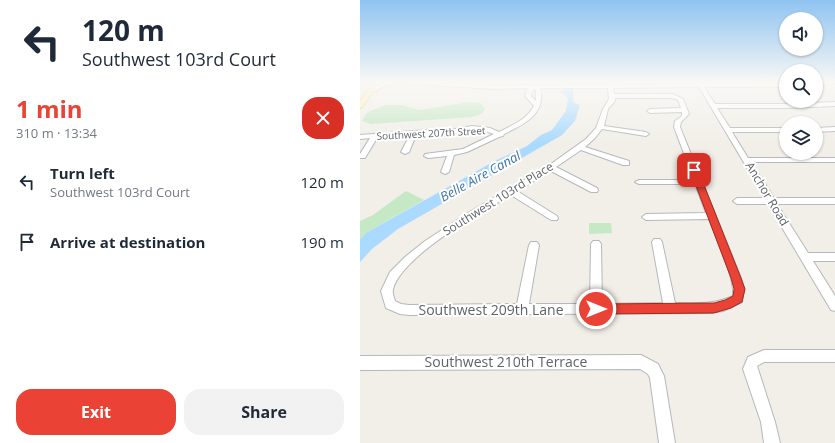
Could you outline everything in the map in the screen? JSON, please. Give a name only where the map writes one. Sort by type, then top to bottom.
[{"type":"street","points":[[428,156],[465,152],[501,135],[525,122],[533,113],[536,105],[534,103]]},
{"type":"street","name":"Southwest 103rd Place","points":[[390,304],[386,297],[388,286],[397,272],[409,259],[437,237],[580,147],[599,127],[603,119],[606,106],[610,103]]},
{"type":"street","points":[[646,217],[712,216],[677,125],[678,121],[686,115],[682,103]]},
{"type":"street","name":"Anchor Road","points":[[711,103],[835,306]]},
{"type":"street","points":[[713,106],[790,106],[835,104]]},
{"type":"street","points":[[650,111],[685,110]]},
{"type":"street","points":[[599,127],[646,134]]},
{"type":"street","name":"Southwest 207th Street","points":[[360,137],[430,132],[444,133],[475,128],[490,130],[501,135]]},
{"type":"street","points":[[823,130],[835,129]]},
{"type":"street","points":[[728,130],[779,130]]},
{"type":"street","points":[[405,152],[414,133]]},
{"type":"street","points":[[362,156],[375,136]]},
{"type":"street","points":[[580,147],[626,163]]},
{"type":"street","points":[[446,172],[451,154]]},
{"type":"street","points":[[746,160],[835,160]]},
{"type":"street","points":[[550,167],[594,190]]},
{"type":"street","points":[[639,182],[699,182]]},
{"type":"street","points":[[511,191],[554,218]]},
{"type":"street","points":[[737,201],[835,201]]},
{"type":"street","name":"Southwest 209th Lane","points":[[390,304],[395,308],[404,310],[714,308],[736,301],[739,296],[739,289],[712,216]]},
{"type":"street","points":[[657,242],[670,308]]},
{"type":"street","points":[[596,244],[596,309]]},
{"type":"street","points":[[522,310],[534,245]]},
{"type":"street","points":[[805,257],[835,257]]},
{"type":"street","points":[[772,443],[768,422],[750,369],[750,363],[755,359],[764,356],[835,356]]},
{"type":"street","name":"Southwest 210th Terrace","points":[[360,363],[641,362],[650,366],[655,372],[659,381],[667,443]]},
{"type":"green space","points":[[466,103],[477,103],[481,103],[485,110],[481,114],[472,117],[371,124],[362,121],[366,114],[370,111],[386,105],[402,105],[419,110]]},
{"type":"green space","points":[[406,191],[424,200],[366,233],[360,239],[360,221],[373,215]]},
{"type":"green space","points":[[589,223],[611,223],[612,233],[589,234]]},
{"type":"water","name":"Belle Aire Canal","points":[[567,103],[580,105],[575,121],[562,135],[398,229],[372,249],[360,262],[360,239],[366,233],[493,162],[527,146],[541,135],[552,130],[566,111]]},
{"type":"route","points":[[596,309],[714,308],[727,305],[738,299],[740,293],[736,278],[694,170]]}]
